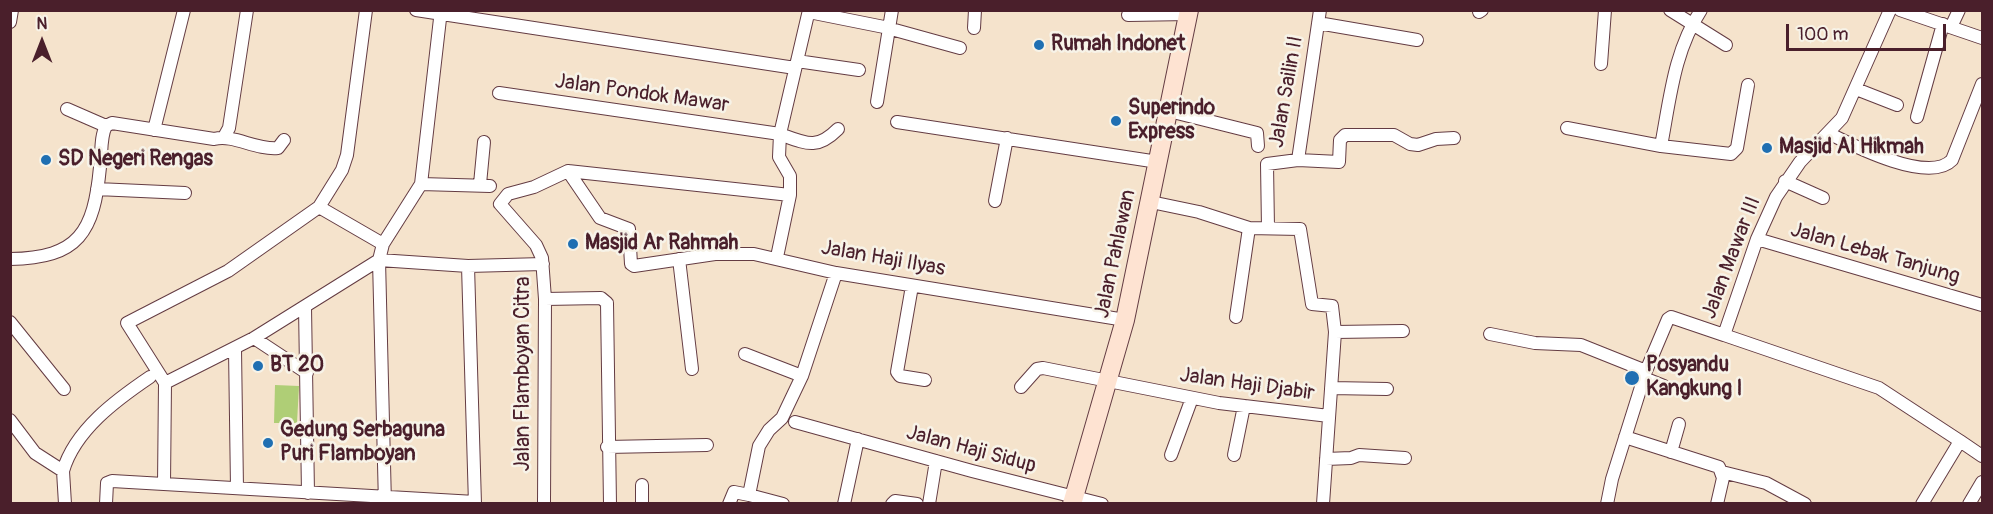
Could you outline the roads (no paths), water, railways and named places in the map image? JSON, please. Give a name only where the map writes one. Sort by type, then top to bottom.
[{"type":"main road","name":"Jalan Pahlawan","points":[[1073,500],[1125,320],[1189,12]]},
{"type":"street","points":[[10,22],[12,10]]},
{"type":"street","points":[[154,130],[184,10]]},
{"type":"street","points":[[225,136],[229,128],[247,10]]},
{"type":"street","points":[[164,484],[165,383],[127,323],[228,271],[319,207],[342,170],[347,154],[366,10]]},
{"type":"street","points":[[416,10],[441,11],[796,64],[859,70]]},
{"type":"street","points":[[877,102],[892,10]]},
{"type":"street","points":[[974,28],[975,10]]},
{"type":"street","points":[[1601,64],[1605,10]]},
{"type":"street","points":[[1670,10],[1726,45]]},
{"type":"street","points":[[1661,146],[1678,57],[1701,10]]},
{"type":"street","name":"Jalan Mawar III","points":[[1607,504],[1645,375],[1669,318],[1724,335],[1757,239],[1785,181],[1811,149],[1830,134],[1842,118],[1890,10]]},
{"type":"street","points":[[1900,10],[1983,38]]},
{"type":"street","points":[[1917,117],[1947,25],[1959,10]]},
{"type":"street","points":[[385,501],[380,260],[383,244],[420,184],[441,11]]},
{"type":"street","points":[[777,257],[790,195],[790,176],[779,157],[780,134],[809,11],[890,28],[960,48]]},
{"type":"street","points":[[1128,15],[1189,12]]},
{"type":"street","points":[[1319,17],[1417,40]]},
{"type":"street","name":"Jalan Sailin II","points":[[1268,228],[1267,164],[1298,160],[1319,17]]},
{"type":"street","points":[[1830,134],[1874,155],[1929,168],[1944,166],[1952,160],[1983,84]]},
{"type":"street","points":[[1567,128],[1661,146],[1733,153],[1737,148],[1748,85]]},
{"type":"street","points":[[1856,89],[1897,105]]},
{"type":"street","name":"Jalan Pondok Mawar","points":[[499,93],[780,134],[820,144],[838,129]]},
{"type":"street","points":[[67,109],[106,126]]},
{"type":"street","points":[[1169,111],[1257,133],[1260,137],[1258,146]]},
{"type":"street","points":[[897,122],[1158,162]]},
{"type":"street","points":[[106,126],[112,123],[214,139],[225,136],[243,144],[270,148],[278,148],[284,140]]},
{"type":"street","points":[[10,259],[40,258],[67,249],[85,230],[97,189],[106,126]]},
{"type":"street","points":[[1298,160],[1339,162],[1340,140],[1345,135],[1394,135],[1408,143],[1418,145],[1436,139],[1454,138]]},
{"type":"street","points":[[995,201],[1007,138]]},
{"type":"street","points":[[420,184],[485,185],[484,142]]},
{"type":"street","points":[[543,264],[536,245],[500,204],[501,200],[508,194],[548,182],[568,171],[790,195]]},
{"type":"street","name":"Jalan Haji Ilyas","points":[[568,171],[600,218],[629,229],[631,264],[634,266],[729,253],[777,257],[836,273],[1125,320]]},
{"type":"street","points":[[1785,181],[1823,198]]},
{"type":"street","points":[[97,189],[185,193]]},
{"type":"street","points":[[1151,202],[1199,212],[1249,228],[1299,228],[1307,262],[1312,303],[1333,306],[1335,332],[1329,416]]},
{"type":"street","points":[[319,207],[383,244]]},
{"type":"street","points":[[1236,317],[1249,228]]},
{"type":"street","name":"Jalan Lebak Tanjung","points":[[1757,239],[1983,305]]},
{"type":"street","points":[[680,259],[692,369]]},
{"type":"street","points":[[165,383],[254,339],[380,260]]},
{"type":"street","name":"Jalan Flamboyan Citra","points":[[380,260],[468,266],[543,264],[545,298],[544,504]]},
{"type":"street","points":[[106,504],[107,483],[112,481],[308,493],[385,501],[475,503],[468,266]]},
{"type":"street","points":[[749,495],[759,446],[769,430],[782,418],[802,376],[836,273]]},
{"type":"street","points":[[912,286],[900,342],[897,374],[925,380]]},
{"type":"street","points":[[545,298],[601,298],[606,301],[607,447],[610,504]]},
{"type":"street","points":[[305,307],[308,493]]},
{"type":"street","points":[[10,322],[64,389]]},
{"type":"street","points":[[1335,332],[1403,331]]},
{"type":"street","points":[[1490,334],[1535,343],[1581,345],[1664,386]]},
{"type":"street","points":[[1724,335],[1879,388],[1983,456]]},
{"type":"street","points":[[254,339],[307,373]]},
{"type":"street","points":[[235,349],[237,488]]},
{"type":"street","points":[[746,354],[802,376]]},
{"type":"street","name":"Jalan Haji Djabir","points":[[1021,387],[1040,368],[1109,379],[1192,398],[1329,416],[1323,504]]},
{"type":"street","points":[[65,504],[63,471],[73,445],[115,402],[150,377]]},
{"type":"street","points":[[1331,387],[1387,389]]},
{"type":"street","points":[[1171,455],[1192,398]]},
{"type":"street","points":[[1234,455],[1244,406]]},
{"type":"street","points":[[10,420],[34,453],[63,471]]},
{"type":"street","name":"Jalan Haji Sidup","points":[[795,422],[1073,500],[1102,504]]},
{"type":"street","points":[[1671,452],[1679,424]]},
{"type":"street","points":[[1625,437],[1717,466],[1722,472],[1766,483],[1805,504]]},
{"type":"street","points":[[844,504],[858,439]]},
{"type":"street","points":[[1922,504],[1960,441]]},
{"type":"street","points":[[607,447],[707,446]]},
{"type":"street","points":[[1326,459],[1350,458],[1359,455],[1405,458]]},
{"type":"street","points":[[929,504],[936,461]]},
{"type":"street","points":[[1717,504],[1722,472]]},
{"type":"street","points":[[1969,504],[1983,482]]},
{"type":"street","points":[[642,485],[642,504]]},
{"type":"street","points":[[729,504],[734,492],[783,504]]},
{"type":"street","points":[[892,504],[895,501],[917,504]]},
{"type":"place","name":"Rumah Indonet","points":[[1039,45]]},
{"type":"place","name":"Superindo Express","points":[[1116,121]]},
{"type":"place","name":"Masjid Al Hikmah","points":[[1767,148]]},
{"type":"place","name":"SD Negeri Rengas","points":[[46,160]]},
{"type":"place","name":"Masjid Ar Rahmah","points":[[573,244]]},
{"type":"place","name":"BT 20","points":[[258,366]]},
{"type":"place","name":"Posyandu Kangkung I","points":[[1632,378]]},
{"type":"place","name":"Gedung Serbaguna Puri Flamboyan","points":[[268,443]]}]
